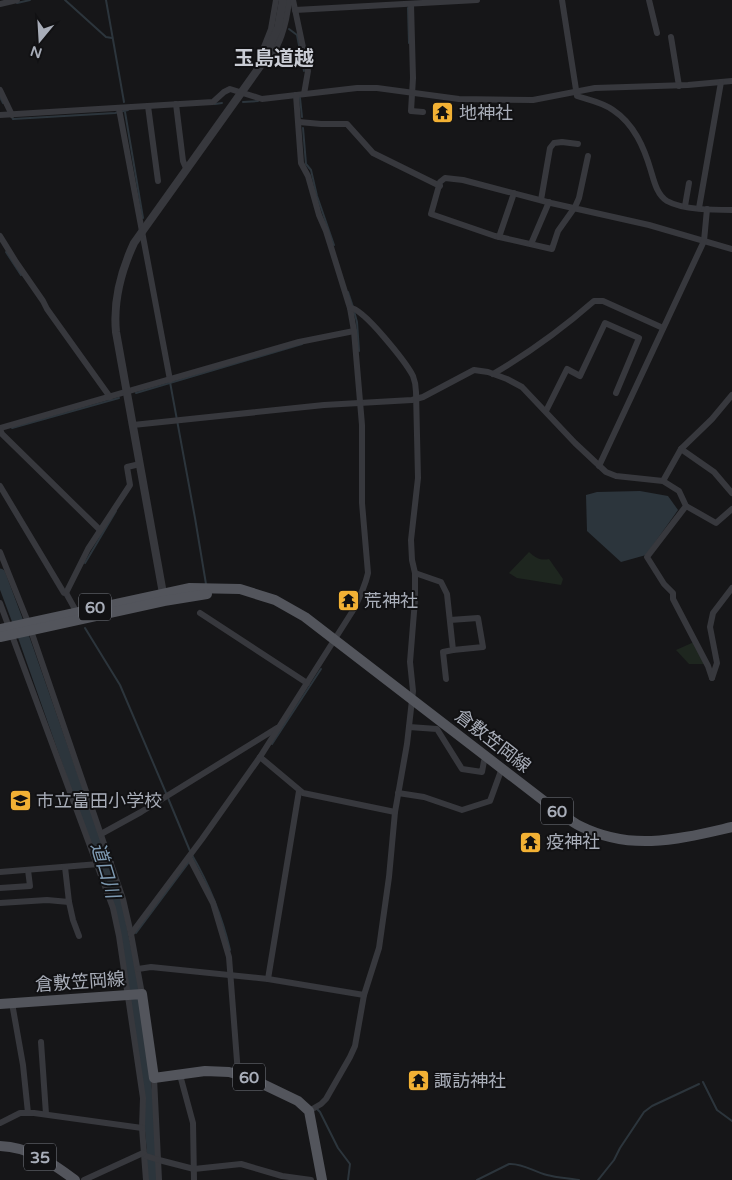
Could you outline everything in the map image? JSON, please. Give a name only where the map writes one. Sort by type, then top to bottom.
[{"type":"main road","name":"倉敷笠岡線","points":[[0,637],[7,630],[164,597],[190,588],[218,587],[240,589],[289,607],[557,811],[580,826],[625,840],[645,842],[677,840],[732,827]]},
{"type":"main road","name":"倉敷笠岡線","points":[[29,626],[76,611],[164,597]]},
{"type":"main road","name":"倉敷笠岡線","points":[[0,1004],[135,995],[154,1078]]},
{"type":"main road","name":"60","points":[[154,1078],[205,1071],[229,1072],[250,1078],[314,1109]]},
{"type":"main road","points":[[314,1109],[322,1180]]},
{"type":"main road","name":"35","points":[[0,1146],[20,1148],[35,1154],[49,1161],[75,1180]]},
{"type":"street","points":[[0,4],[17,0]]},
{"type":"street","points":[[261,65],[260,57],[271,29],[276,0]]},
{"type":"street","points":[[164,597],[116,332],[116,300],[125,262],[142,232],[261,65],[278,28],[283,0]]},
{"type":"street","points":[[261,65],[270,58],[278,43],[288,11],[289,0]]},
{"type":"street","points":[[131,934],[261,758],[278,727],[362,593],[368,572],[362,502],[361,402],[352,307],[319,215],[308,176],[301,163],[300,95],[308,71],[293,0]]},
{"type":"street","points":[[295,10],[477,0]]},
{"type":"street","points":[[562,0],[577,96],[605,105],[626,121],[634,131],[645,152],[658,191],[669,202],[699,208],[732,210]]},
{"type":"street","points":[[649,0],[656,33]]},
{"type":"street","points":[[411,4],[413,93],[411,111],[423,112]]},
{"type":"street","points":[[671,37],[679,86]]},
{"type":"street","points":[[0,115],[120,111],[176,106],[214,101],[230,89],[262,99],[357,88],[377,88],[459,100],[533,100],[595,88],[679,86],[732,80]]},
{"type":"street","points":[[699,208],[721,82]]},
{"type":"street","points":[[0,90],[12,115]]},
{"type":"street","points":[[176,106],[183,161],[186,168]]},
{"type":"street","points":[[148,108],[158,181]]},
{"type":"street","points":[[120,111],[170,380]]},
{"type":"street","points":[[299,122],[347,124],[373,153],[440,186]]},
{"type":"street","points":[[541,200],[550,148],[554,143],[578,144]]},
{"type":"street","points":[[588,156],[579,198],[575,208],[558,230],[552,249],[499,237],[431,214],[440,182],[445,178],[463,180],[549,202],[575,208],[649,225],[704,242],[732,248]]},
{"type":"street","points":[[685,206],[690,183]]},
{"type":"street","points":[[499,237],[514,193]]},
{"type":"street","points":[[531,244],[549,202]]},
{"type":"street","points":[[599,466],[704,242],[707,209]]},
{"type":"street","points":[[0,236],[47,309],[112,396]]},
{"type":"street","points":[[492,374],[524,356],[594,301],[603,301],[664,328]]},
{"type":"street","points":[[314,1109],[326,1099],[355,1046],[364,995],[378,948],[389,877],[395,812],[412,699],[410,662],[415,600],[415,573],[411,540],[418,478],[417,399],[414,378],[375,326],[352,307]]},
{"type":"street","points":[[546,411],[567,370],[580,376],[605,322],[639,338],[616,393]]},
{"type":"street","points":[[100,532],[0,430],[300,342],[354,330]]},
{"type":"street","points":[[134,425],[361,402],[417,399],[474,370],[492,374],[518,384],[606,472],[616,476],[663,481],[679,490],[686,506],[716,523],[732,509]]},
{"type":"street","points":[[663,481],[681,449],[712,419],[732,395]]},
{"type":"street","points":[[681,449],[714,472],[732,494]]},
{"type":"street","points":[[67,595],[88,549],[130,485],[127,467],[140,464]]},
{"type":"street","points":[[0,486],[76,611]]},
{"type":"street","points":[[686,506],[647,557],[664,584],[673,593],[673,599],[701,651],[712,678],[718,663],[710,627],[713,613],[732,588]]},
{"type":"street","points":[[0,552],[29,626],[124,900],[138,969],[135,995]]},
{"type":"street","points":[[415,573],[441,582],[447,594],[453,650]]},
{"type":"street","points":[[0,603],[7,630],[98,864],[113,908],[135,995],[143,1098],[142,1128],[146,1180]]},
{"type":"street","points":[[200,613],[307,683]]},
{"type":"street","points":[[446,679],[443,652],[483,647],[478,618],[450,620]]},
{"type":"street","points":[[101,834],[167,797],[278,727]]},
{"type":"street","points":[[409,728],[437,729],[462,769],[482,772],[484,761]]},
{"type":"street","points":[[261,758],[299,791],[395,812]]},
{"type":"street","points":[[398,793],[424,797],[462,810],[490,801],[502,768]]},
{"type":"street","points":[[268,979],[299,791]]},
{"type":"street","points":[[189,857],[213,903],[229,957],[232,974],[238,1074]]},
{"type":"street","points":[[0,872],[111,863]]},
{"type":"street","points":[[65,867],[69,902],[79,936]]},
{"type":"street","points":[[0,888],[30,886],[28,870]]},
{"type":"street","points":[[0,903],[47,900],[69,902]]},
{"type":"street","points":[[138,969],[151,967],[232,974],[364,995]]},
{"type":"street","points":[[12,1003],[23,1065],[28,1113]]},
{"type":"street","points":[[40,1042],[46,1114]]},
{"type":"street","points":[[180,1074],[194,1123],[194,1180]]},
{"type":"street","points":[[154,1078],[159,1180]]},
{"type":"street","points":[[0,1123],[12,1116],[28,1113],[142,1128]]},
{"type":"street","points":[[84,1180],[145,1154],[194,1170],[241,1164],[282,1176],[311,1180]]},
{"type":"shaded area","points":[[640,491],[668,496],[678,510],[646,555],[621,562],[587,531],[586,495],[597,492]]},
{"type":"shaded area","points":[[529,552],[543,560],[549,559],[563,579],[561,585],[517,578],[509,573]]},
{"type":"shaded area","points":[[694,642],[705,664],[689,664],[676,650]]},
{"type":"waterway","points":[[17,3],[30,0]]},
{"type":"waterway","points":[[65,0],[106,37],[112,38]]},
{"type":"waterway","points":[[106,0],[124,102]]},
{"type":"waterway","points":[[408,8],[409,43]]},
{"type":"waterway","points":[[289,29],[297,35],[304,71]]},
{"type":"waterway","points":[[0,97],[3,103]]},
{"type":"waterway","points":[[300,98],[302,117]]},
{"type":"waterway","points":[[243,102],[258,101]]},
{"type":"waterway","points":[[215,104],[222,103]]},
{"type":"waterway","points":[[12,117],[13,119],[115,113],[128,110]]},
{"type":"waterway","points":[[125,112],[143,218]]},
{"type":"waterway","points":[[303,128],[306,164],[311,170],[317,196],[334,245]]},
{"type":"waterway","points":[[6,252],[21,275]]},
{"type":"waterway","points":[[348,292],[353,307]]},
{"type":"waterway","points":[[354,311],[357,322],[359,351]]},
{"type":"waterway","points":[[136,393],[302,344]]},
{"type":"waterway","points":[[170,382],[206,584]]},
{"type":"waterway","points":[[12,428],[119,398]]},
{"type":"waterway","points":[[85,563],[116,511]]},
{"type":"waterway","name":"道口川","points":[[0,574],[97,846],[112,880],[133,986],[152,1147],[151,1180]]},
{"type":"waterway","points":[[85,628],[120,685],[166,793]]},
{"type":"waterway","points":[[272,744],[321,669]]},
{"type":"waterway","points":[[168,798],[190,851]]},
{"type":"waterway","points":[[192,855],[215,901],[230,950]]},
{"type":"waterway","points":[[136,933],[189,862]]},
{"type":"waterway","points":[[703,1082],[717,1110],[732,1121]]},
{"type":"waterway","points":[[598,1180],[614,1160],[644,1112],[652,1106],[699,1084]]},
{"type":"waterway","points":[[317,1109],[338,1148],[350,1164],[348,1180]]},
{"type":"waterway","points":[[477,1180],[509,1164],[524,1166],[542,1174],[579,1180]]},
{"type":"place","name":"地神社","points":[[443,113]]},
{"type":"place","name":"荒神社","points":[[348,601]]},
{"type":"place","name":"市立富田小学校","points":[[20,801]]},
{"type":"place","name":"疫神社","points":[[530,842]]},
{"type":"place","name":"諏訪神社","points":[[418,1081]]},
{"type":"district","name":"玉島道越","points":[[274,58]]}]
